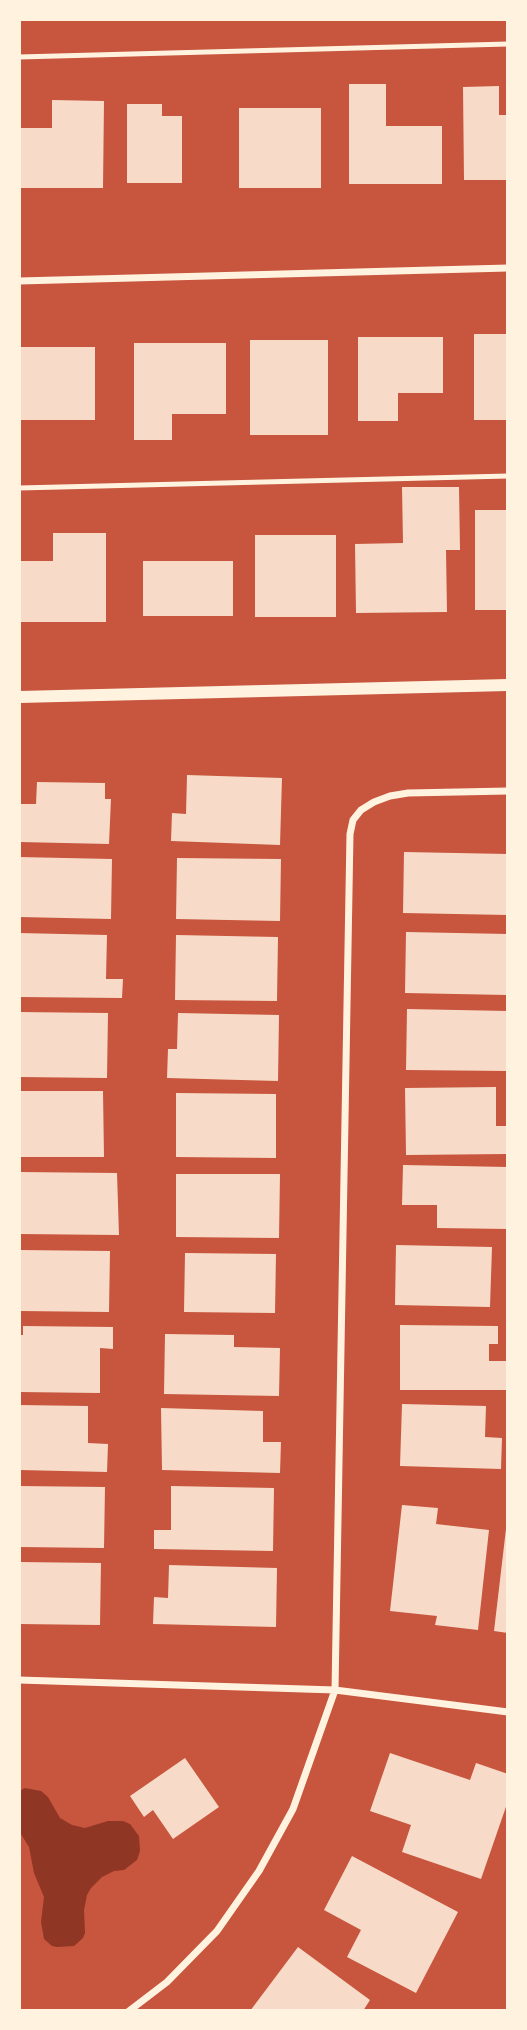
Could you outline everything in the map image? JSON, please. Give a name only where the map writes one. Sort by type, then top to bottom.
[{"type":"street","points":[[19,281],[508,268]]},
{"type":"street","points":[[19,697],[508,685]]},
{"type":"street","points":[[129,2011],[167,1982],[217,1931],[260,1871],[293,1809],[335,1690],[350,834],[353,820],[361,810],[390,796],[408,793],[508,791]]},
{"type":"street","points":[[19,1680],[335,1690],[508,1712]]},
{"type":"lane","points":[[19,57],[508,44]]},
{"type":"lane","points":[[19,488],[508,476]]},
{"type":"shaded area","points":[[25,1788],[41,1791],[48,1797],[60,1818],[72,1825],[85,1828],[108,1821],[123,1821],[130,1824],[139,1836],[140,1851],[137,1860],[124,1870],[102,1877],[91,1888],[84,1910],[85,1933],[74,1946],[52,1946],[44,1939],[41,1922],[44,1897],[34,1873],[29,1847],[19,1831],[19,1791]]},
{"type":"building","points":[[349,84],[386,84],[386,126],[442,126],[442,184],[349,184]]},
{"type":"building","points":[[499,86],[499,115],[508,115],[508,180],[464,180],[463,87]]},
{"type":"building","points":[[52,100],[104,101],[103,188],[19,188],[19,128],[52,128]]},
{"type":"building","points":[[127,104],[162,104],[162,116],[182,116],[182,183],[127,183]]},
{"type":"building","points":[[239,108],[321,108],[321,188],[239,188]]},
{"type":"building","points":[[474,334],[508,334],[508,420],[474,420]]},
{"type":"building","points":[[358,337],[443,337],[443,393],[398,393],[398,421],[358,421]]},
{"type":"building","points":[[250,340],[328,340],[328,435],[250,435]]},
{"type":"building","points":[[134,343],[226,343],[226,414],[172,414],[172,440],[134,440]]},
{"type":"building","points":[[20,347],[95,347],[95,420],[20,420]]},
{"type":"building","points":[[402,487],[459,487],[460,550],[446,550],[447,612],[356,613],[355,544],[403,543]]},
{"type":"building","points":[[475,510],[508,510],[508,610],[475,610]]},
{"type":"building","points":[[53,533],[106,533],[106,622],[19,622],[19,561],[53,561]]},
{"type":"building","points":[[255,535],[336,535],[336,617],[255,617]]},
{"type":"building","points":[[143,561],[233,561],[233,616],[143,616]]},
{"type":"building","points":[[187,775],[282,778],[280,845],[171,841],[172,813],[186,814]]},
{"type":"building","points":[[37,782],[105,783],[105,799],[111,799],[109,844],[19,842],[19,804],[36,804]]},
{"type":"building","points":[[404,852],[508,854],[508,915],[403,913]]},
{"type":"building","points":[[19,857],[112,859],[111,919],[19,917]]},
{"type":"building","points":[[177,858],[281,859],[280,921],[176,919]]},
{"type":"building","points":[[406,932],[508,934],[507,995],[405,993]]},
{"type":"building","points":[[19,933],[107,935],[106,979],[123,979],[122,998],[19,997]]},
{"type":"building","points":[[176,935],[278,937],[277,1001],[175,1000]]},
{"type":"building","points":[[407,1009],[508,1011],[508,1071],[406,1070]]},
{"type":"building","points":[[19,1012],[108,1013],[107,1078],[19,1077]]},
{"type":"building","points":[[178,1013],[279,1015],[278,1081],[167,1078],[168,1049],[177,1049]]},
{"type":"building","points":[[496,1087],[496,1126],[508,1126],[508,1154],[406,1155],[405,1088]]},
{"type":"building","points":[[19,1091],[103,1091],[104,1157],[19,1157]]},
{"type":"building","points":[[176,1093],[276,1094],[276,1158],[176,1157]]},
{"type":"building","points":[[403,1165],[508,1167],[508,1229],[437,1228],[437,1205],[402,1205]]},
{"type":"building","points":[[19,1172],[117,1173],[119,1235],[19,1234]]},
{"type":"building","points":[[176,1174],[280,1174],[279,1238],[176,1237]]},
{"type":"building","points":[[396,1245],[492,1247],[490,1307],[395,1305]]},
{"type":"building","points":[[19,1250],[110,1251],[109,1312],[19,1311]]},
{"type":"building","points":[[185,1253],[276,1254],[275,1313],[184,1312]]},
{"type":"building","points":[[400,1325],[498,1326],[498,1344],[489,1344],[489,1361],[508,1361],[508,1390],[400,1390]]},
{"type":"building","points":[[23,1326],[113,1327],[113,1349],[100,1348],[100,1393],[19,1392],[19,1335],[23,1335]]},
{"type":"building","points":[[165,1334],[234,1335],[234,1347],[280,1348],[279,1396],[164,1394]]},
{"type":"building","points":[[402,1404],[486,1406],[485,1437],[502,1438],[501,1469],[400,1466]]},
{"type":"building","points":[[19,1405],[88,1406],[88,1443],[108,1444],[107,1472],[19,1470]]},
{"type":"building","points":[[161,1408],[263,1411],[263,1442],[281,1442],[280,1473],[162,1470]]},
{"type":"building","points":[[19,1486],[105,1487],[104,1548],[19,1547]]},
{"type":"building","points":[[171,1486],[274,1488],[273,1551],[154,1549],[154,1530],[171,1530]]},
{"type":"building","points":[[402,1505],[438,1508],[436,1524],[489,1530],[478,1630],[435,1625],[437,1616],[390,1611]]},
{"type":"building","points":[[508,1529],[508,1633],[494,1631]]},
{"type":"building","points":[[19,1562],[101,1563],[100,1625],[19,1624]]},
{"type":"building","points":[[169,1565],[277,1568],[276,1627],[153,1624],[154,1597],[168,1598]]},
{"type":"building","points":[[390,1753],[470,1780],[476,1763],[508,1774],[508,1801],[481,1879],[402,1852],[411,1825],[370,1811]]},
{"type":"building","points":[[185,1758],[219,1807],[173,1839],[153,1810],[144,1817],[130,1796]]},
{"type":"building","points":[[352,1856],[458,1912],[416,1993],[347,1957],[361,1930],[324,1910]]},
{"type":"building","points":[[298,1947],[370,2000],[363,2011],[250,2011]]}]
